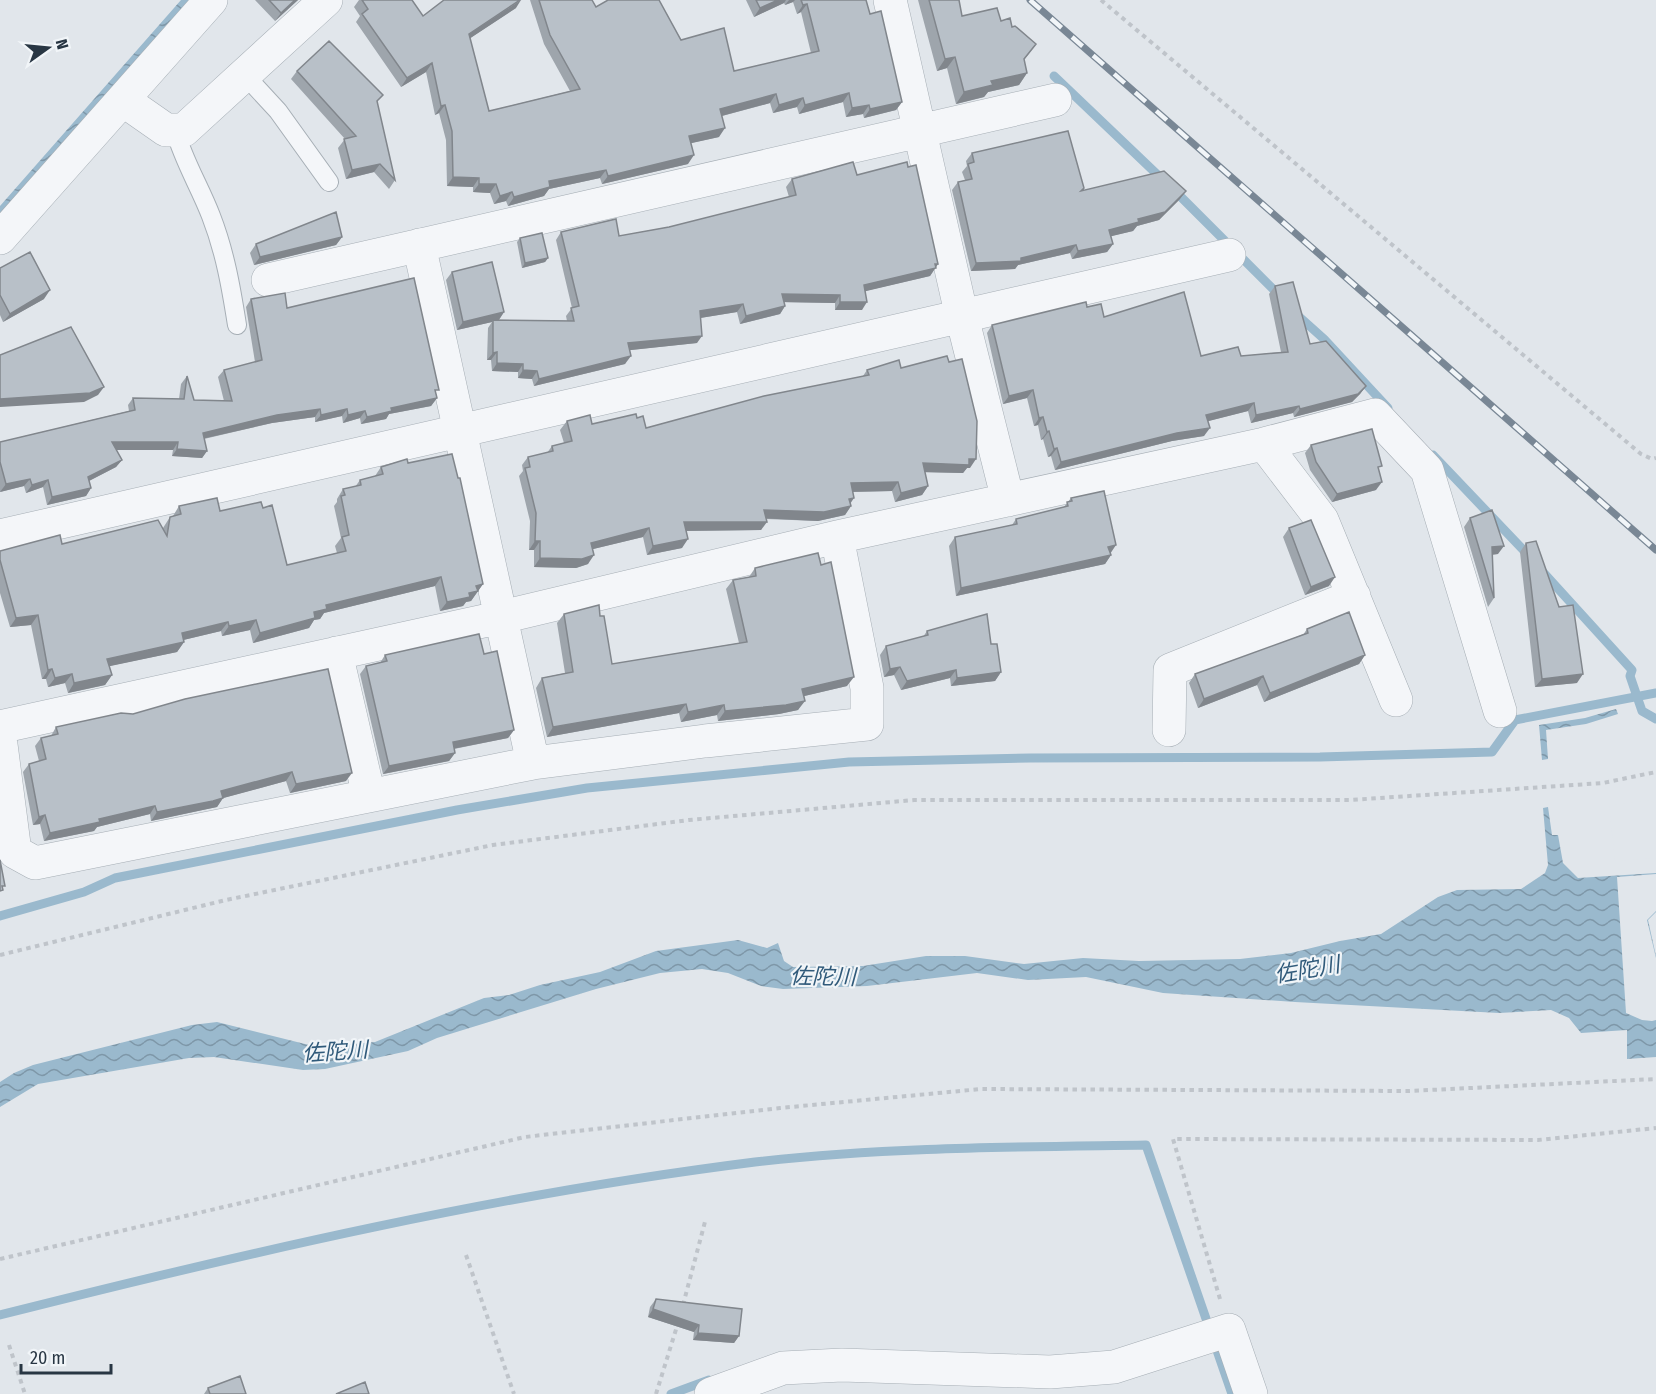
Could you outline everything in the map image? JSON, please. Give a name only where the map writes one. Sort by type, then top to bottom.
[{"type":"street","points":[[0,238],[211,0]]},
{"type":"street","points":[[123,100],[166,130],[184,130],[243,73],[326,0]]},
{"type":"street","points":[[890,0],[962,316],[1008,500]]},
{"type":"street","points":[[268,280],[1055,100]]},
{"type":"street","points":[[419,245],[533,763]]},
{"type":"street","points":[[0,536],[1229,255]]},
{"type":"street","points":[[0,727],[502,617],[837,537],[1264,444],[1375,415],[1427,470],[1500,711]]},
{"type":"street","points":[[1264,444],[1322,520],[1396,700]]},
{"type":"street","points":[[0,737],[7,838],[15,852],[35,863],[533,763],[705,741],[867,724],[867,688],[837,537]]},
{"type":"street","points":[[1169,730],[1170,670],[1354,596]]},
{"type":"street","points":[[336,653],[369,796]]},
{"type":"street","points":[[711,1394],[783,1368],[842,1365],[1050,1372],[1114,1367],[1229,1330],[1251,1394]]},
{"type":"lane","points":[[243,73],[278,111],[329,182]]},
{"type":"lane","points":[[175,129],[180,148],[199,186],[226,261],[237,325]]},
{"type":"path","points":[[1101,0],[1446,287],[1641,454],[1652,459],[1656,458]]},
{"type":"path","points":[[0,955],[226,900],[493,845],[689,820],[914,800],[1350,800],[1603,783],[1656,772]]},
{"type":"path","points":[[0,1259],[525,1137],[780,1108],[981,1089],[1409,1091],[1656,1079]]},
{"type":"path","points":[[1229,1330],[1173,1139],[1538,1140],[1656,1128]]},
{"type":"path","points":[[656,1394],[706,1218]]},
{"type":"path","points":[[466,1255],[514,1394]]},
{"type":"path","points":[[9,1345],[25,1394]]},
{"type":"water","points":[[181,0],[193,0],[0,220],[0,206]]},
{"type":"water","points":[[1616,709],[1618,714],[1586,724],[1546,730],[1548,759],[1542,760],[1539,725],[1585,718]]},
{"type":"water","name":"佐陀川","points":[[1548,807],[1552,835],[1558,835],[1563,863],[1578,878],[1656,873],[1656,912],[1648,920],[1656,956],[1656,1057],[1627,1059],[1627,1030],[1581,1033],[1569,1018],[1551,1010],[1499,1013],[1295,1002],[1163,993],[1086,977],[1028,980],[977,973],[867,986],[783,989],[761,986],[728,973],[702,969],[660,973],[596,989],[437,1038],[408,1051],[325,1069],[303,1070],[214,1057],[189,1058],[38,1084],[0,1107],[0,1082],[14,1073],[33,1065],[192,1025],[217,1022],[317,1047],[375,1042],[484,998],[509,995],[540,985],[600,972],[656,951],[738,940],[767,948],[778,943],[784,961],[793,967],[863,966],[926,956],[965,956],[1024,964],[1083,958],[1139,961],[1240,959],[1291,953],[1381,934],[1438,897],[1457,890],[1521,889],[1545,873],[1548,865],[1543,808]]},
{"type":"pier","points":[[1649,800],[1656,804],[1656,858],[1615,861],[1609,805]]},
{"type":"pier","points":[[1656,874],[1656,911],[1647,920],[1656,958],[1656,1020],[1652,1021],[1642,1020],[1626,1013],[1617,877]]},
{"type":"building","points":[[269,0],[295,0],[281,13]]},
{"type":"building","points":[[362,0],[412,0],[423,16],[444,0],[520,0],[469,34],[489,111],[580,89],[550,35],[539,0],[592,0],[596,7],[608,0],[659,0],[681,40],[724,28],[734,71],[819,51],[807,4],[803,5],[801,0],[866,0],[870,14],[881,11],[902,102],[870,109],[869,105],[852,108],[849,93],[805,105],[803,98],[779,105],[776,94],[720,109],[725,128],[689,136],[694,155],[608,176],[606,170],[549,181],[550,187],[514,197],[512,192],[500,196],[496,184],[479,184],[479,178],[453,177],[452,131],[445,105],[441,106],[432,63],[407,78],[362,14],[368,9]]},
{"type":"building","points":[[756,0],[778,0],[760,8]]},
{"type":"building","points":[[929,0],[959,0],[962,16],[997,8],[1001,21],[1010,18],[1012,27],[1015,26],[1036,44],[1024,59],[1027,73],[991,81],[993,85],[964,92],[955,57],[945,59]]},
{"type":"building","points":[[329,41],[383,95],[377,101],[395,180],[380,164],[352,170],[344,139],[356,136],[297,71]]},
{"type":"building","points":[[1068,131],[1084,188],[1081,191],[1164,171],[1186,191],[1165,212],[1109,230],[1113,244],[1078,251],[1076,245],[1021,258],[1021,261],[976,263],[958,182],[972,179],[968,164],[974,162],[972,153]]},
{"type":"building","points":[[853,162],[857,175],[907,162],[908,167],[916,165],[938,264],[935,264],[936,268],[864,285],[867,302],[840,302],[840,295],[782,294],[785,306],[746,316],[743,304],[700,311],[702,336],[628,343],[631,356],[539,379],[537,371],[523,370],[523,364],[497,363],[497,352],[493,353],[493,320],[574,321],[571,308],[579,306],[561,232],[616,219],[619,236],[669,227],[796,195],[792,179]]},
{"type":"building","points":[[336,212],[342,237],[260,257],[256,244]]},
{"type":"building","points":[[542,233],[548,258],[525,263],[520,238]]},
{"type":"building","points":[[30,252],[50,290],[10,314],[0,295],[0,268]]},
{"type":"building","points":[[492,262],[504,312],[463,322],[452,272]]},
{"type":"building","points":[[414,278],[439,390],[435,390],[437,398],[391,408],[392,411],[367,417],[365,411],[348,415],[347,409],[321,415],[320,409],[277,415],[203,433],[207,451],[177,449],[178,442],[112,442],[122,460],[88,477],[91,488],[52,497],[48,480],[32,485],[30,479],[6,484],[0,462],[0,442],[135,410],[133,398],[184,399],[187,376],[194,400],[232,401],[224,370],[262,360],[251,299],[285,293],[287,308]]},
{"type":"building","points":[[1293,282],[1310,344],[1326,341],[1366,386],[1358,394],[1300,409],[1299,406],[1256,415],[1254,403],[1206,415],[1210,428],[1177,433],[1061,462],[1057,448],[1054,449],[1049,431],[1047,432],[1043,417],[1039,418],[1033,390],[1009,396],[992,325],[1086,302],[1087,307],[1101,304],[1104,317],[1184,292],[1201,356],[1238,347],[1241,356],[1288,352],[1275,286]]},
{"type":"building","points":[[71,327],[104,387],[90,393],[0,399],[0,355]]},
{"type":"building","points":[[947,356],[949,362],[962,359],[977,421],[976,459],[969,459],[969,465],[923,463],[928,486],[901,493],[898,482],[851,483],[854,498],[849,499],[851,506],[824,512],[764,510],[767,522],[684,522],[688,539],[653,546],[649,528],[591,543],[594,555],[582,559],[540,558],[540,541],[535,541],[536,513],[525,468],[530,467],[528,457],[553,451],[552,446],[572,441],[567,421],[590,415],[592,424],[636,414],[637,418],[643,416],[646,428],[764,396],[869,375],[867,370],[899,360],[901,368]]},
{"type":"building","points":[[1372,429],[1382,466],[1378,467],[1382,482],[1337,494],[1316,462],[1311,445]]},
{"type":"building","points":[[452,454],[458,478],[460,478],[483,584],[476,586],[478,591],[469,593],[470,597],[447,602],[441,577],[326,605],[327,609],[314,612],[315,618],[260,633],[256,620],[229,626],[228,622],[182,633],[184,642],[107,659],[112,675],[74,683],[72,674],[55,678],[52,669],[48,670],[38,615],[16,618],[0,560],[0,551],[60,535],[62,544],[158,520],[167,536],[170,517],[181,514],[179,506],[217,498],[220,511],[261,502],[263,508],[272,505],[287,565],[346,551],[342,537],[349,535],[341,496],[345,495],[343,489],[361,485],[360,480],[383,474],[381,467],[407,459],[408,463]]},
{"type":"building","points":[[1104,491],[1116,545],[1108,547],[1111,555],[961,588],[955,537],[1017,524],[1016,519],[1068,506],[1067,502],[1072,501],[1071,498]]},
{"type":"building","points":[[1492,510],[1504,546],[1492,547],[1494,598],[1470,518]]},
{"type":"building","points":[[1311,520],[1335,577],[1311,587],[1289,528]]},
{"type":"building","points":[[1536,541],[1559,607],[1573,605],[1583,674],[1542,679],[1526,543]]},
{"type":"building","points":[[818,553],[821,565],[831,562],[854,677],[802,689],[805,701],[786,705],[725,711],[724,705],[688,712],[686,704],[553,727],[542,678],[573,672],[564,614],[599,605],[600,616],[604,616],[612,664],[747,642],[733,580],[756,576],[755,568]]},
{"type":"building","points":[[1349,612],[1365,655],[1270,693],[1263,676],[1204,699],[1195,674],[1308,633],[1307,629]]},
{"type":"building","points":[[987,614],[991,644],[997,644],[1001,672],[957,678],[956,670],[907,681],[900,667],[890,669],[886,646],[928,635],[927,631]]},
{"type":"building","points":[[479,634],[484,654],[497,651],[514,730],[453,742],[455,753],[389,766],[366,666],[387,661],[385,655]]},
{"type":"building","points":[[328,669],[352,773],[296,784],[292,772],[221,791],[223,798],[213,801],[157,812],[155,806],[50,833],[45,815],[39,817],[29,764],[46,759],[41,738],[58,734],[56,727],[121,713],[133,714],[185,699]]},
{"type":"building","points":[[0,860],[5,886],[2,886],[3,890],[0,891]]},
{"type":"building","points":[[656,1299],[742,1309],[739,1336],[698,1333],[699,1325],[653,1309]]},
{"type":"building","points":[[240,1376],[246,1394],[210,1394],[208,1388]]},
{"type":"building","points":[[365,1382],[369,1394],[336,1394]]},
{"type":"waterway","points":[[1054,76],[1163,180]]},
{"type":"waterway","points":[[1173,189],[1280,296]]},
{"type":"waterway","points":[[1295,313],[1324,339],[1388,408]]},
{"type":"waterway","points":[[1433,455],[1529,556]]},
{"type":"waterway","points":[[1542,571],[1632,670],[1630,676],[1642,711],[1656,719]]},
{"type":"waterway","points":[[0,916],[84,892],[115,878],[457,810],[587,788],[849,762],[1030,758],[1320,757],[1492,752],[1515,720],[1656,693]]},
{"type":"waterway","points":[[0,1315],[187,1269],[375,1227],[660,1175],[755,1162],[852,1153],[1146,1145],[1232,1394]]},
{"type":"waterway","points":[[671,1394],[709,1380]]},
{"type":"railway","points":[[1030,0],[1656,550]]}]
